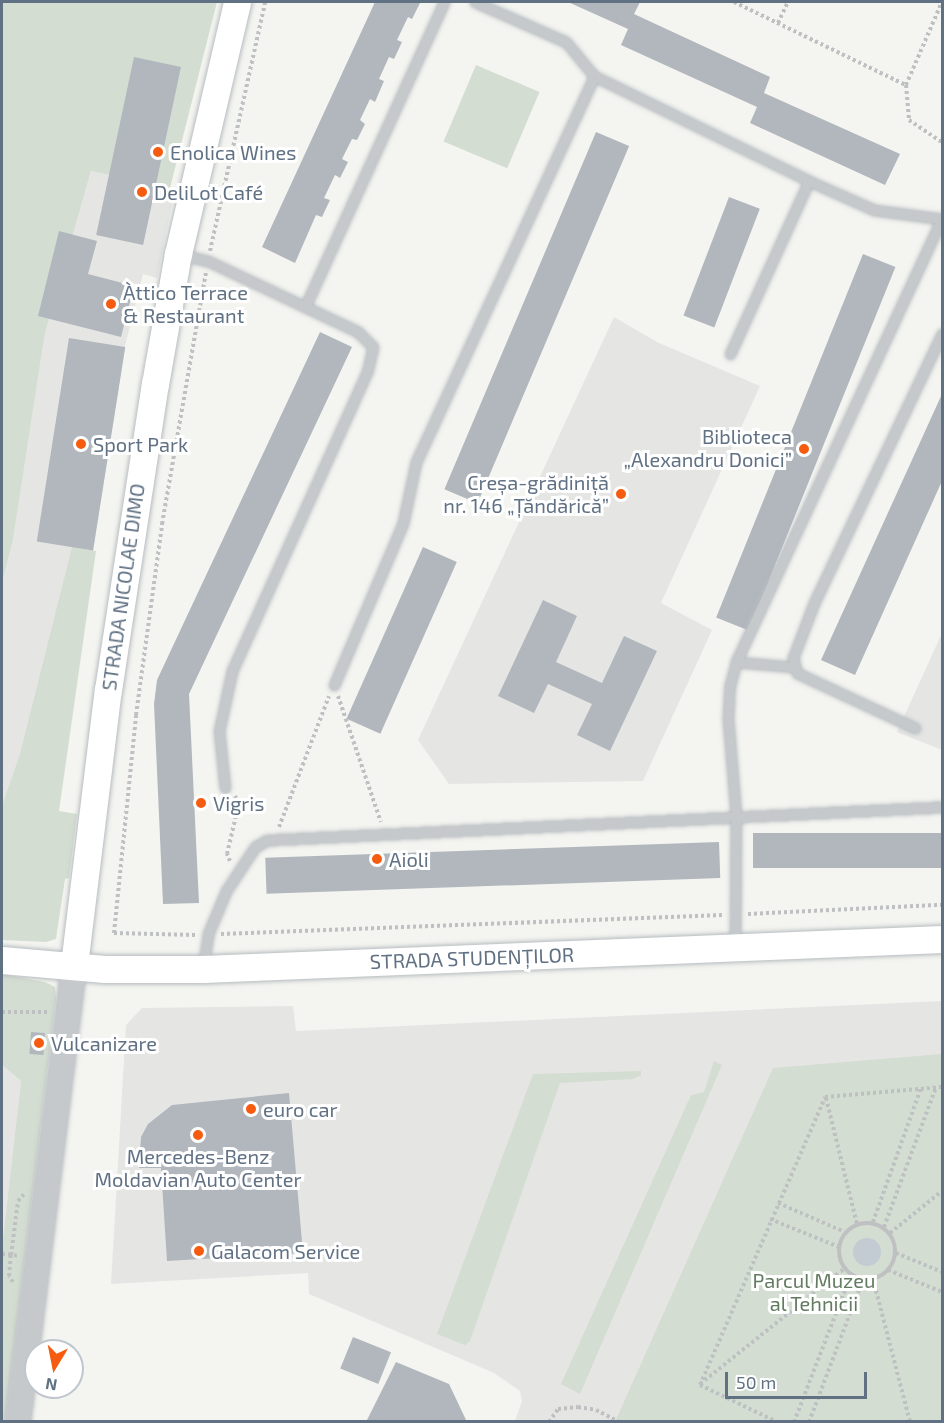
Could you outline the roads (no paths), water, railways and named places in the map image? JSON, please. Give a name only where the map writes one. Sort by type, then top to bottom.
[{"type":"main road","name":"STRADA NICOLAE DIMO","points":[[74,965],[130,537],[178,254],[237,2]]},
{"type":"main road","name":"STRADA STUDENȚILOR","points":[[2,960],[105,969],[203,969],[942,939]]},
{"type":"street","points":[[18,1422],[74,965]]},
{"type":"lane","points":[[305,307],[444,2]]},
{"type":"lane","points":[[475,2],[566,42],[594,76],[809,181],[874,210],[942,219],[736,662],[728,710],[736,816],[735,949]]},
{"type":"lane","points":[[334,684],[403,523],[417,462],[594,76]]},
{"type":"lane","points":[[730,354],[809,181]]},
{"type":"lane","points":[[178,254],[208,261],[305,307],[364,336],[372,348],[372,358],[232,671],[219,731],[225,788]]},
{"type":"lane","points":[[793,667],[797,644],[814,603],[942,334]]},
{"type":"lane","points":[[736,662],[793,667],[807,679],[915,728]]},
{"type":"lane","points":[[203,969],[208,934],[235,876],[255,847],[275,840],[942,807]]},
{"type":"place","name":"Enolica Wines","points":[[158,152]]},
{"type":"place","name":"DeliLot Café","points":[[142,192]]},
{"type":"place","name":"Àttico Terrace & Restaurant","points":[[111,304]]},
{"type":"place","name":"Sport Park","points":[[81,444]]},
{"type":"place","name":"Biblioteca „Alexandru Donici”","points":[[804,449]]},
{"type":"place","name":"Creșa-grădiniță nr. 146 „Țăndărică”","points":[[621,494]]},
{"type":"place","name":"Vigris","points":[[201,803]]},
{"type":"place","name":"Aioli","points":[[377,859]]},
{"type":"place","name":"Vulcanizare","points":[[39,1043]]},
{"type":"place","name":"euro car","points":[[251,1109]]},
{"type":"place","name":"Mercedes-Benz Moldavian Auto Center","points":[[198,1135]]},
{"type":"place","name":"Galacom Service","points":[[199,1251]]},
{"type":"park label","name":"Parcul Muzeu al Tehnicii","points":[[814,1292]]}]
